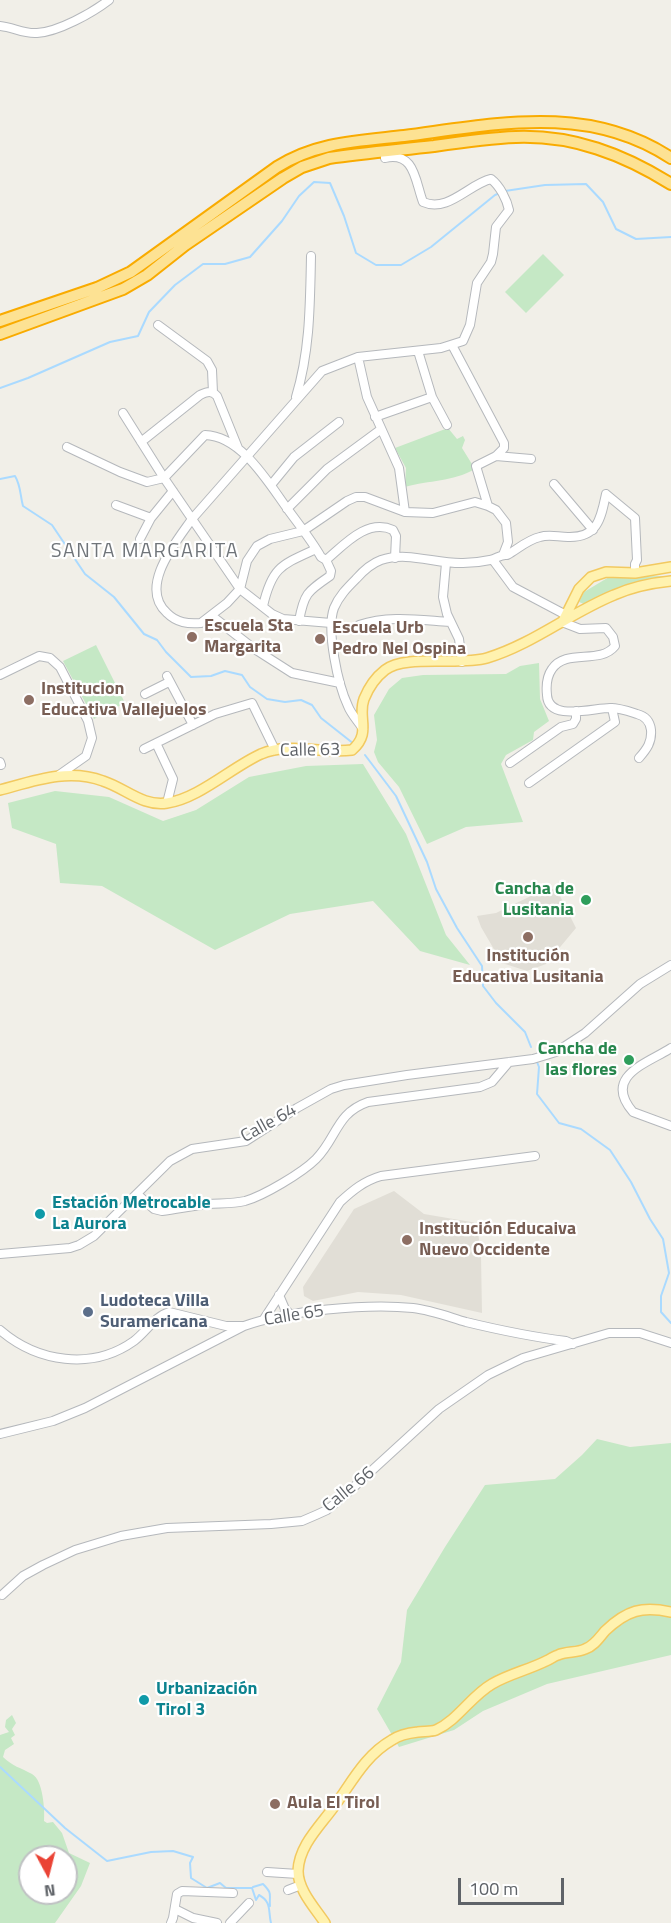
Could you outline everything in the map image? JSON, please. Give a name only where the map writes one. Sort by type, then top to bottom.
[{"type":"highway","points":[[0,321],[97,288],[131,272],[277,167],[297,156],[326,146],[483,125],[543,121],[585,125],[618,132],[637,139],[671,158]]},
{"type":"highway","points":[[0,334],[123,289],[147,275],[185,245],[283,178],[309,164],[329,159],[502,138],[540,137],[566,140],[603,150],[631,161],[671,184]]},
{"type":"main road","points":[[564,619],[579,589],[591,577],[606,572],[634,573],[671,567]]},
{"type":"main road","name":"Calle 63","points":[[167,803],[192,794],[250,760],[275,750],[307,749],[336,752],[352,750],[362,739],[364,700],[378,676],[388,667],[404,662],[462,662],[495,655],[615,594],[647,584],[671,581]]},
{"type":"main road","points":[[0,790],[59,775],[90,777],[114,785],[149,802],[167,803]]},
{"type":"main road","points":[[325,1923],[301,1885],[298,1874],[300,1860],[305,1847],[348,1785],[377,1749],[394,1738],[415,1732],[434,1731],[462,1711],[480,1692],[518,1672],[546,1662],[560,1654],[584,1650],[594,1644],[626,1614],[637,1610],[671,1612]]},
{"type":"street","points":[[0,26],[22,32],[47,31],[82,17],[109,0]]},
{"type":"street","points":[[385,158],[397,156],[406,160],[414,173],[423,202],[441,204],[492,180],[508,204],[509,210],[496,227],[490,262],[477,283],[468,331],[463,340],[452,345],[358,357],[322,371],[175,541],[159,572],[157,597],[162,609],[180,622],[201,623],[212,616],[240,589],[248,561],[257,546],[270,539],[303,531],[347,501],[356,498],[365,497],[405,512],[433,513],[475,502],[488,506],[496,510],[506,523],[508,542],[502,555]]},
{"type":"street","points":[[294,401],[303,374],[308,341],[311,256]]},
{"type":"street","points":[[158,325],[207,361],[212,370],[213,393]]},
{"type":"street","points":[[452,345],[504,443],[504,448],[496,456],[476,466],[488,506]]},
{"type":"street","points":[[418,351],[432,397],[447,425]]},
{"type":"street","points":[[358,357],[363,385],[380,430],[399,468],[405,512]]},
{"type":"street","points":[[141,442],[200,395],[208,392],[217,396],[238,449]]},
{"type":"street","points":[[375,417],[432,397]]},
{"type":"street","points":[[123,413],[164,478],[240,589],[283,619],[331,623]]},
{"type":"street","points":[[271,485],[294,457],[339,422]]},
{"type":"street","points":[[287,509],[327,469],[380,430]]},
{"type":"street","points":[[67,447],[147,482],[164,478],[205,435],[215,435],[225,439],[247,456],[271,485],[321,557],[326,560],[331,571],[330,576],[308,592],[299,621]]},
{"type":"street","points":[[496,456],[531,459]]},
{"type":"street","points":[[554,484],[593,530]]},
{"type":"street","points":[[140,539],[151,518],[173,491]]},
{"type":"street","points":[[363,729],[350,711],[340,683],[331,623],[333,610],[339,597],[368,566],[381,560],[395,558],[416,558],[446,563],[475,563],[507,555],[539,537],[581,536],[593,530],[600,523],[606,494],[635,518],[637,560],[634,573]]},
{"type":"street","points":[[116,505],[151,518]]},
{"type":"street","points":[[326,560],[361,531],[377,527],[387,527],[393,530],[396,537],[395,558]]},
{"type":"street","points":[[262,606],[273,575],[281,566],[316,549]]},
{"type":"street","points":[[493,560],[513,587],[580,630],[606,628],[614,641],[615,646],[611,651],[559,662],[551,670],[546,694],[550,706],[560,711],[612,708],[642,715],[649,723],[651,741],[639,758]]},
{"type":"street","points":[[446,563],[442,592],[450,622],[459,639],[462,662]]},
{"type":"street","points":[[212,616],[253,648],[292,673],[340,683]]},
{"type":"street","points":[[359,626],[388,618],[450,622]]},
{"type":"street","points":[[0,675],[35,657],[46,657],[58,664],[88,721],[92,738],[86,756],[59,775]]},
{"type":"street","points":[[145,694],[168,679],[193,724]]},
{"type":"street","points":[[144,748],[215,714],[252,703],[275,750]]},
{"type":"street","points":[[529,783],[615,722],[612,708]]},
{"type":"street","points":[[510,763],[561,728],[573,724],[576,711]]},
{"type":"street","points":[[156,742],[173,779],[167,803]]},
{"type":"street","name":"Calle 64","points":[[0,1254],[80,1245],[94,1236],[170,1161],[203,1147],[246,1141],[331,1089],[358,1082],[533,1059],[556,1052],[585,1033],[640,984],[671,964]]},
{"type":"street","points":[[671,1048],[630,1071],[624,1085],[624,1093],[628,1107],[633,1112],[671,1126]]},
{"type":"street","points":[[137,1194],[154,1209],[162,1211],[234,1203],[256,1197],[302,1171],[317,1158],[342,1118],[359,1105],[480,1087],[492,1082],[509,1062]]},
{"type":"street","points":[[264,1319],[340,1202],[352,1190],[368,1180],[381,1176],[535,1156]]},
{"type":"street","points":[[279,1295],[291,1316]]},
{"type":"street","name":"Calle 65","points":[[0,1434],[53,1421],[85,1408],[243,1326],[264,1319],[378,1306],[414,1308],[573,1344]]},
{"type":"street","points":[[0,1330],[38,1354],[56,1358],[83,1359],[106,1355],[126,1346],[162,1314],[169,1312],[226,1326],[243,1326]]},
{"type":"street","name":"Calle 66","points":[[2,1595],[23,1576],[43,1565],[75,1550],[121,1536],[167,1528],[302,1521],[327,1510],[459,1394],[503,1366],[523,1358],[609,1333],[640,1333],[671,1343]]},
{"type":"street","points":[[267,1872],[298,1874]]},
{"type":"street","points":[[288,1890],[301,1885]]},
{"type":"street","points":[[171,1923],[177,1894],[182,1891],[233,1893]]},
{"type":"street","points":[[230,1923],[249,1903]]},
{"type":"street","points":[[175,1910],[193,1918],[217,1923]]},
{"type":"shaded area","name":"Institución Educativa Lusitania","points":[[556,888],[576,928],[546,964],[527,971],[502,963],[477,916],[496,913],[533,895]]},
{"type":"shaded area","name":"Institución Educaiva Nuevo Occidente","points":[[394,1191],[424,1214],[477,1223],[481,1256],[482,1313],[401,1295],[358,1292],[313,1301],[304,1296],[303,1287],[354,1209]]},
{"type":"green space","points":[[543,254],[564,275],[526,313],[505,292]]},
{"type":"green space","points":[[448,428],[457,439],[463,436],[465,440],[462,448],[475,469],[449,479],[405,487],[406,468],[395,448]]},
{"type":"green space","points":[[663,576],[661,580],[584,604],[579,602],[584,592],[609,577]]},
{"type":"green space","points":[[96,645],[125,703],[94,719],[63,661]]},
{"type":"green space","points":[[539,663],[540,699],[549,721],[534,732],[533,740],[506,755],[501,764],[523,822],[466,827],[427,844],[399,787],[378,762],[374,752],[377,740],[374,715],[389,689],[402,678],[423,675],[506,674],[520,666]]},
{"type":"green space","points":[[363,764],[406,834],[446,935],[470,965],[420,951],[373,901],[290,914],[215,950],[102,886],[60,883],[56,844],[12,828],[8,803],[55,791],[109,797],[163,821],[196,810],[249,777],[306,766]]},
{"type":"green space","points":[[597,1439],[630,1447],[671,1443],[671,1655],[547,1684],[483,1711],[454,1730],[399,1747],[377,1709],[401,1662],[407,1610],[445,1547],[485,1485],[555,1479]]},
{"type":"green space","points":[[12,1715],[16,1723],[12,1729],[15,1735],[11,1738],[14,1744],[5,1750],[3,1757],[36,1777],[42,1796],[44,1821],[53,1822],[62,1833],[66,1845],[18,1845],[18,1905],[68,1905],[55,1923],[0,1923],[0,1735],[9,1732],[5,1727],[6,1720]]},
{"type":"green space","points":[[78,1857],[90,1863],[78,1890]]},
{"type":"waterway","points":[[0,388],[110,342],[138,336],[149,312],[175,285],[203,264],[225,264],[250,257],[282,221],[299,196],[314,182],[330,183],[356,253],[376,265],[401,265],[431,247],[500,193]]},
{"type":"waterway","points":[[505,191],[545,185],[586,184],[603,202],[616,229],[636,239],[671,237]]},
{"type":"waterway","points":[[0,479],[15,476],[23,506],[52,525],[85,574],[114,597],[144,634],[157,640],[191,677],[211,676],[225,671],[242,675],[250,687],[267,699],[285,702],[301,700],[312,705],[321,718],[354,744]]},
{"type":"waterway","points":[[365,755],[396,796],[427,862],[436,889],[457,928],[482,966],[483,986],[496,1003],[525,1032],[531,1047]]},
{"type":"waterway","points":[[537,1062],[539,1067],[537,1094],[559,1123],[581,1129],[610,1150],[663,1239],[669,1273],[661,1296],[661,1312],[671,1323]]},
{"type":"waterway","points":[[0,1767],[65,1828],[107,1861],[151,1852],[173,1851],[193,1857],[190,1863],[191,1878],[207,1888],[220,1883],[226,1888],[252,1888],[256,1900],[259,1895],[268,1904],[271,1923]]},
{"type":"waterway","points":[[253,1887],[263,1884],[266,1887],[270,1894],[270,1906]]},
{"type":"place","name":"Escuela Sta Margarita","points":[[192,637]]},
{"type":"place","name":"Escuela Urb Pedro Nel Ospina","points":[[320,639]]},
{"type":"place","name":"Institucion Educativa Vallejuelos","points":[[29,700]]},
{"type":"place","name":"Cancha de Lusitania","points":[[586,900]]},
{"type":"place","name":"Institución Educativa Lusitania","points":[[528,937]]},
{"type":"place","name":"Cancha de las flores","points":[[629,1060]]},
{"type":"place","name":"Estación Metrocable La Aurora","points":[[40,1214]]},
{"type":"place","name":"Institución Educaiva Nuevo Occidente","points":[[407,1240]]},
{"type":"place","name":"Ludoteca Villa Suramericana","points":[[88,1312]]},
{"type":"place","name":"Urbanización Tirol 3","points":[[144,1700]]},
{"type":"place","name":"Aula El Tirol","points":[[275,1804]]},
{"type":"district","name":"SANTA MARGARITA","points":[[145,552]]}]
